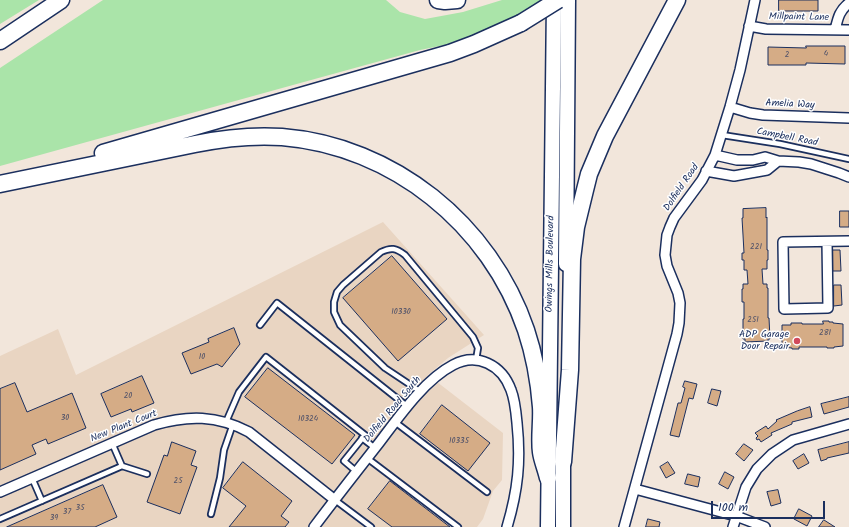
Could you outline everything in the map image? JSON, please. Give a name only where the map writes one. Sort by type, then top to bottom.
[{"type":"highway","points":[[0,30],[48,0]]},
{"type":"highway","points":[[0,40],[61,0]]},
{"type":"highway","points":[[438,0],[457,0]]},
{"type":"highway","points":[[0,184],[122,147],[450,53],[486,40],[521,23],[558,0]]},
{"type":"highway","points":[[563,462],[570,370],[572,259],[577,221],[589,174],[596,156],[611,124],[677,0]]},
{"type":"highway","points":[[643,66],[686,0]]},
{"type":"highway","points":[[0,184],[195,144],[222,139],[250,137],[298,139],[321,144],[359,155],[391,170],[415,184],[432,197],[466,228],[486,253],[504,280],[526,330],[536,369],[541,409],[541,451],[548,478]]},
{"type":"main road","name":"Owings Mills Boulevard","points":[[548,527],[554,0]]},
{"type":"main road","name":"Owings Mills Boulevard","points":[[563,527],[568,0]]},
{"type":"main road","points":[[551,248],[558,315],[556,527]]},
{"type":"street","name":"Dolfield Road","points":[[624,527],[679,323],[680,303],[678,293],[667,266],[665,255],[667,235],[674,218],[695,191],[715,155],[740,70],[755,0]]},
{"type":"street","points":[[834,30],[840,12],[849,3]]},
{"type":"street","name":"Millpaint Lane","points":[[749,26],[766,29],[849,30]]},
{"type":"street","name":"Amelia Way","points":[[730,107],[763,115],[849,118]]},
{"type":"street","points":[[715,155],[736,160],[753,160],[765,157],[778,162],[799,162],[811,164],[849,177]]},
{"type":"street","points":[[753,160],[754,172]]},
{"type":"street","points":[[706,171],[734,176],[767,170],[778,162]]},
{"type":"street","points":[[827,242],[828,308],[784,309],[783,242],[849,241]]},
{"type":"street","name":"Dolfield Road South","points":[[314,527],[395,422],[421,392],[435,378],[452,366],[468,360],[476,360]]},
{"type":"street","points":[[476,360],[488,363],[501,372],[509,385],[512,394],[518,438],[519,467],[515,497],[507,527]]},
{"type":"street","name":"New Plant Court","points":[[0,492],[154,425],[169,421],[198,418],[213,419],[229,423],[249,432],[335,500]]},
{"type":"street","points":[[733,527],[746,487],[757,469],[772,454],[793,440],[849,424]]},
{"type":"street","points":[[635,489],[736,516],[765,527]]},
{"type":"lane","name":"Campbell Road","points":[[722,135],[780,144],[849,159]]},
{"type":"lane","points":[[421,392],[386,368],[340,325],[334,312],[334,302],[337,292],[381,252],[388,249],[395,249],[404,255],[473,337],[478,348],[476,360]]},
{"type":"lane","points":[[260,325],[277,303],[408,407]]},
{"type":"lane","points":[[211,514],[220,478],[229,423],[239,392],[266,357],[365,435],[344,462],[357,472]]},
{"type":"lane","points":[[395,422],[486,492]]},
{"type":"lane","points":[[362,438],[375,448]]},
{"type":"lane","points":[[112,443],[122,466]]},
{"type":"lane","points":[[367,458],[458,527]]},
{"type":"lane","points":[[0,519],[122,466],[147,474]]},
{"type":"lane","points":[[32,478],[42,501]]},
{"type":"lane","points":[[335,500],[371,527]]},
{"type":"shaded area","points":[[383,222],[484,335],[448,358],[428,375],[503,433],[502,480],[493,491],[483,519],[477,527],[0,527],[0,356],[58,329],[76,375]]},
{"type":"green space","points":[[0,0],[39,0],[0,24]]},
{"type":"green space","points":[[103,0],[386,0],[400,12],[425,19],[463,12],[502,0],[543,0],[542,5],[474,39],[420,50],[0,166],[0,68]]},
{"type":"building","points":[[779,0],[818,0],[818,11],[779,11]]},
{"type":"building","points":[[806,46],[845,46],[845,64],[806,63],[806,65],[768,65],[768,47],[806,48]]},
{"type":"building","points":[[766,208],[768,260],[767,269],[762,269],[763,284],[767,284],[768,288],[770,339],[768,339],[768,341],[745,342],[745,339],[743,339],[744,302],[742,302],[742,289],[743,284],[748,284],[747,270],[744,270],[744,260],[742,260],[742,253],[744,253],[742,218],[743,209]]},
{"type":"building","points":[[840,211],[849,211],[849,227],[840,227]]},
{"type":"building","points":[[833,250],[840,250],[841,271],[833,271]]},
{"type":"building","points":[[392,256],[447,319],[398,361],[343,298]]},
{"type":"building","points":[[834,285],[841,285],[842,305],[834,306]]},
{"type":"building","points":[[823,321],[843,324],[843,346],[834,348],[799,347],[799,349],[782,347],[782,325],[791,325],[791,323],[823,324]]},
{"type":"building","points":[[234,328],[240,344],[222,367],[217,364],[191,374],[182,353],[209,342],[208,339]]},
{"type":"building","points":[[268,368],[355,435],[332,464],[245,397]]},
{"type":"building","points":[[142,376],[154,403],[132,412],[131,409],[111,417],[101,394]]},
{"type":"building","points":[[685,381],[697,384],[693,399],[689,398],[679,437],[670,435],[678,403],[681,403],[685,388],[683,387]]},
{"type":"building","points":[[15,383],[27,412],[72,393],[86,428],[48,444],[46,439],[32,445],[36,454],[0,470],[0,389]]},
{"type":"building","points":[[712,389],[721,391],[717,406],[708,403]]},
{"type":"building","points":[[849,397],[849,407],[824,414],[821,404]]},
{"type":"building","points":[[442,405],[490,443],[468,471],[420,434]]},
{"type":"building","points":[[810,407],[812,417],[792,422],[792,424],[771,433],[772,435],[761,442],[759,439],[757,440],[756,438],[758,436],[755,433],[766,426],[768,429],[777,421],[776,420]]},
{"type":"building","points":[[172,442],[196,451],[191,465],[197,467],[180,514],[147,502],[164,455],[167,456]]},
{"type":"building","points":[[849,442],[849,453],[827,458],[821,461],[818,450]]},
{"type":"building","points":[[744,444],[753,450],[744,461],[736,454]]},
{"type":"building","points":[[804,454],[809,463],[798,469],[793,461]]},
{"type":"building","points":[[243,462],[292,501],[281,516],[289,522],[285,527],[229,527],[246,506],[223,488]]},
{"type":"building","points":[[668,462],[675,473],[666,478],[660,467]]},
{"type":"building","points":[[725,472],[734,477],[728,489],[719,484]]},
{"type":"building","points":[[688,474],[700,477],[698,487],[685,484]]},
{"type":"building","points":[[390,481],[450,527],[392,527],[368,509]]},
{"type":"building","points":[[103,485],[117,517],[95,527],[7,527]]},
{"type":"building","points":[[778,490],[781,503],[771,506],[767,492]]},
{"type":"building","points":[[799,509],[812,516],[807,526],[794,519]]},
{"type":"building","points":[[648,519],[660,522],[659,527],[646,527]]},
{"type":"building","points":[[824,520],[835,527],[819,527]]},
{"type":"place","name":"ADP Garage Door Repair","points":[[797,341]]}]
